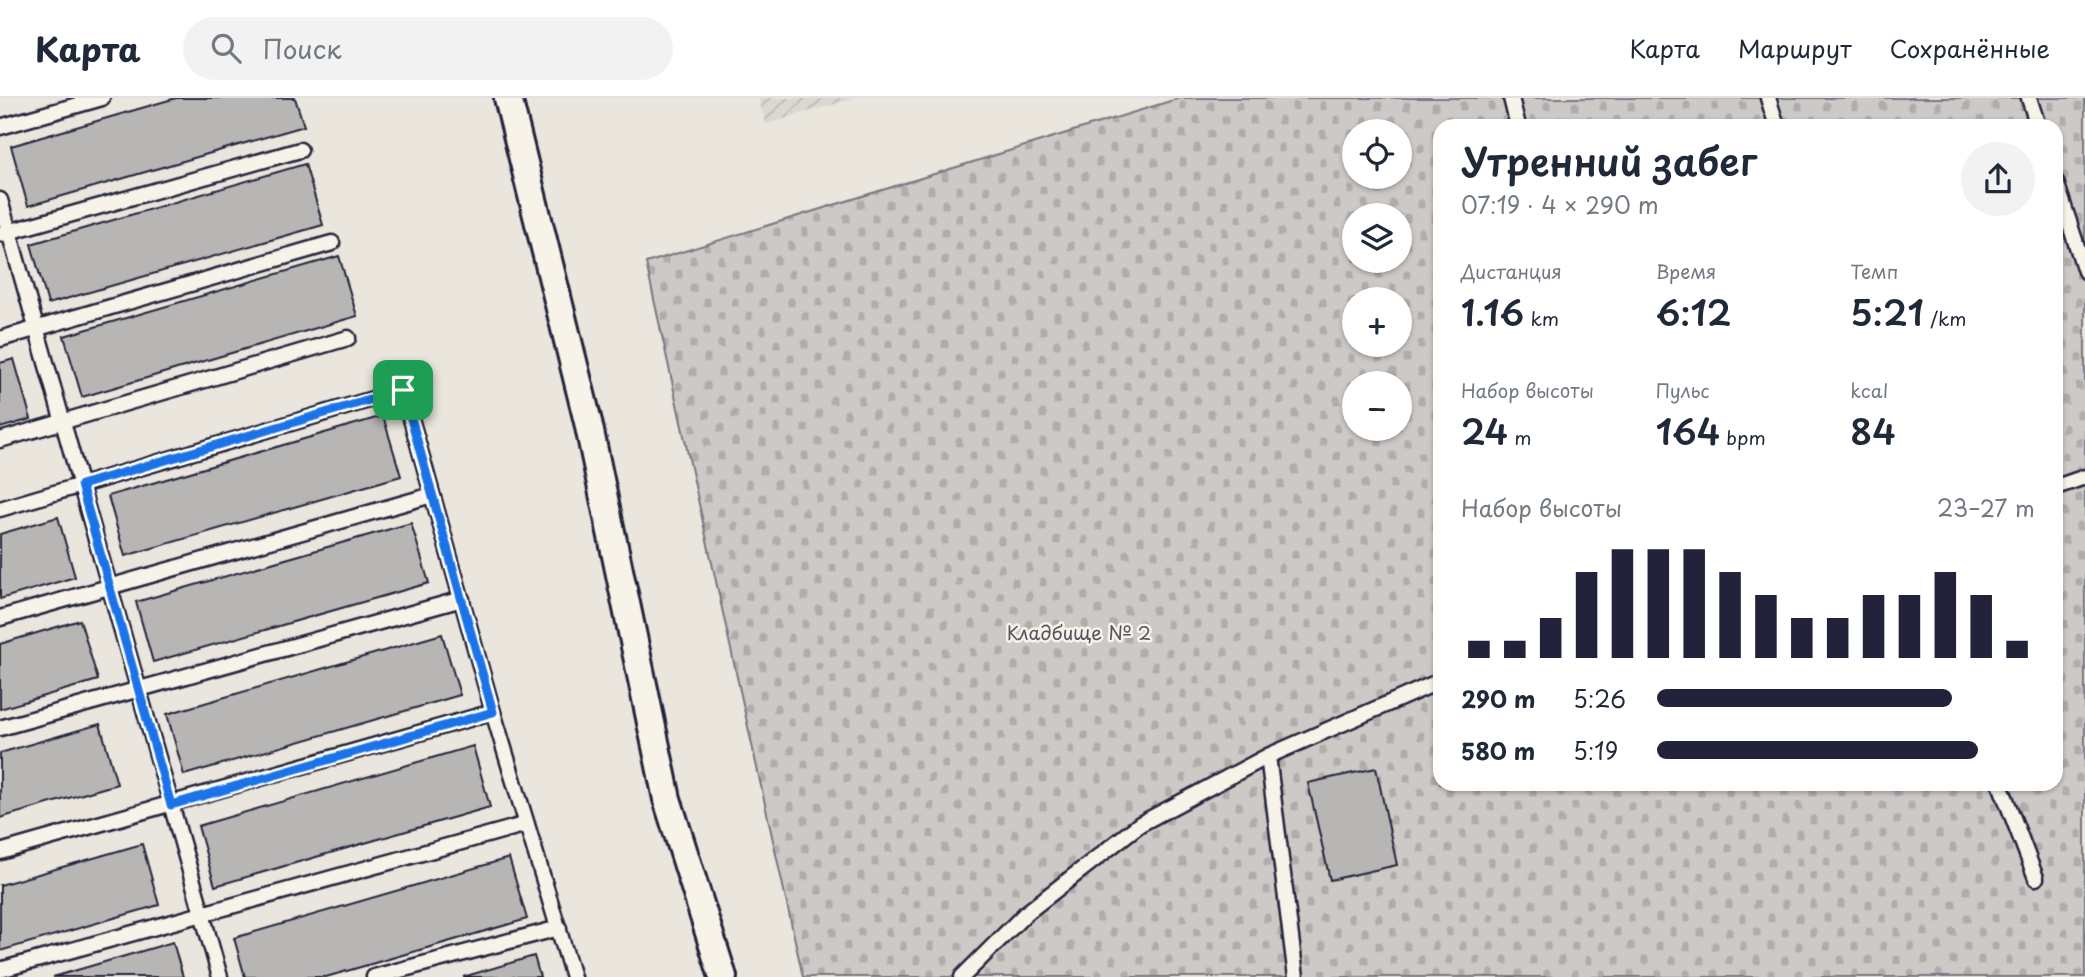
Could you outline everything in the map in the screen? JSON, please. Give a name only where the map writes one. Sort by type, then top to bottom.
[{"type":"street","points":[[508,98],[588,422],[667,799],[723,977]]},
{"type":"lane","points":[[0,127],[102,98]]},
{"type":"lane","points":[[1511,98],[1516,119]]},
{"type":"lane","points":[[1768,98],[1775,119]]},
{"type":"lane","points":[[2029,98],[2036,119]]},
{"type":"lane","points":[[5,233],[300,150]]},
{"type":"lane","points":[[0,200],[5,233],[63,422],[220,977]]},
{"type":"lane","points":[[2063,203],[2085,271]]},
{"type":"lane","points":[[0,339],[332,243]]},
{"type":"lane","points":[[0,440],[348,338]]},
{"type":"lane","points":[[0,509],[403,390],[493,712],[573,977]]},
{"type":"lane","points":[[2063,485],[2085,477]]},
{"type":"lane","points":[[0,618],[432,495]]},
{"type":"lane","points":[[0,728],[462,599]]},
{"type":"lane","points":[[962,977],[1025,914],[1140,824],[1268,756],[1433,684]]},
{"type":"lane","points":[[0,852],[493,712]]},
{"type":"lane","points":[[1268,756],[1296,977]]},
{"type":"lane","points":[[2003,791],[2036,877]]},
{"type":"lane","points":[[0,970],[527,824]]},
{"type":"lane","points":[[374,977],[559,928]]},
{"type":"shaded area","points":[[758,98],[856,98],[766,124]]},
{"type":"green space","name":"Кладбище № 2","points":[[1180,98],[2085,98],[2085,977],[803,977],[646,263]]},
{"type":"building","points":[[176,98],[295,98],[304,126],[28,206],[11,146]]},
{"type":"building","points":[[305,164],[323,225],[48,304],[31,244]]},
{"type":"building","points":[[339,256],[357,316],[82,397],[64,336]]},
{"type":"building","points":[[14,359],[31,419],[0,428],[0,363]]},
{"type":"building","points":[[383,416],[401,476],[125,556],[108,496]]},
{"type":"building","points":[[58,517],[75,577],[0,599],[0,534]]},
{"type":"building","points":[[411,523],[429,583],[153,662],[136,602]]},
{"type":"building","points":[[80,620],[98,680],[0,709],[0,644]]},
{"type":"building","points":[[442,634],[460,695],[184,775],[167,714]]},
{"type":"building","points":[[100,724],[117,784],[0,818],[0,753]]},
{"type":"building","points":[[473,746],[490,807],[215,886],[198,826]]},
{"type":"building","points":[[1376,768],[1397,865],[1330,880],[1308,783]]},
{"type":"building","points":[[142,844],[159,905],[0,951],[0,885]]},
{"type":"building","points":[[509,858],[527,919],[326,977],[245,977],[234,938]]},
{"type":"building","points":[[173,942],[183,977],[53,977]]},
{"type":"building","points":[[534,956],[540,977],[463,977]]},
{"type":"route","points":[[403,390],[493,712],[171,805],[81,485],[403,390]]}]
